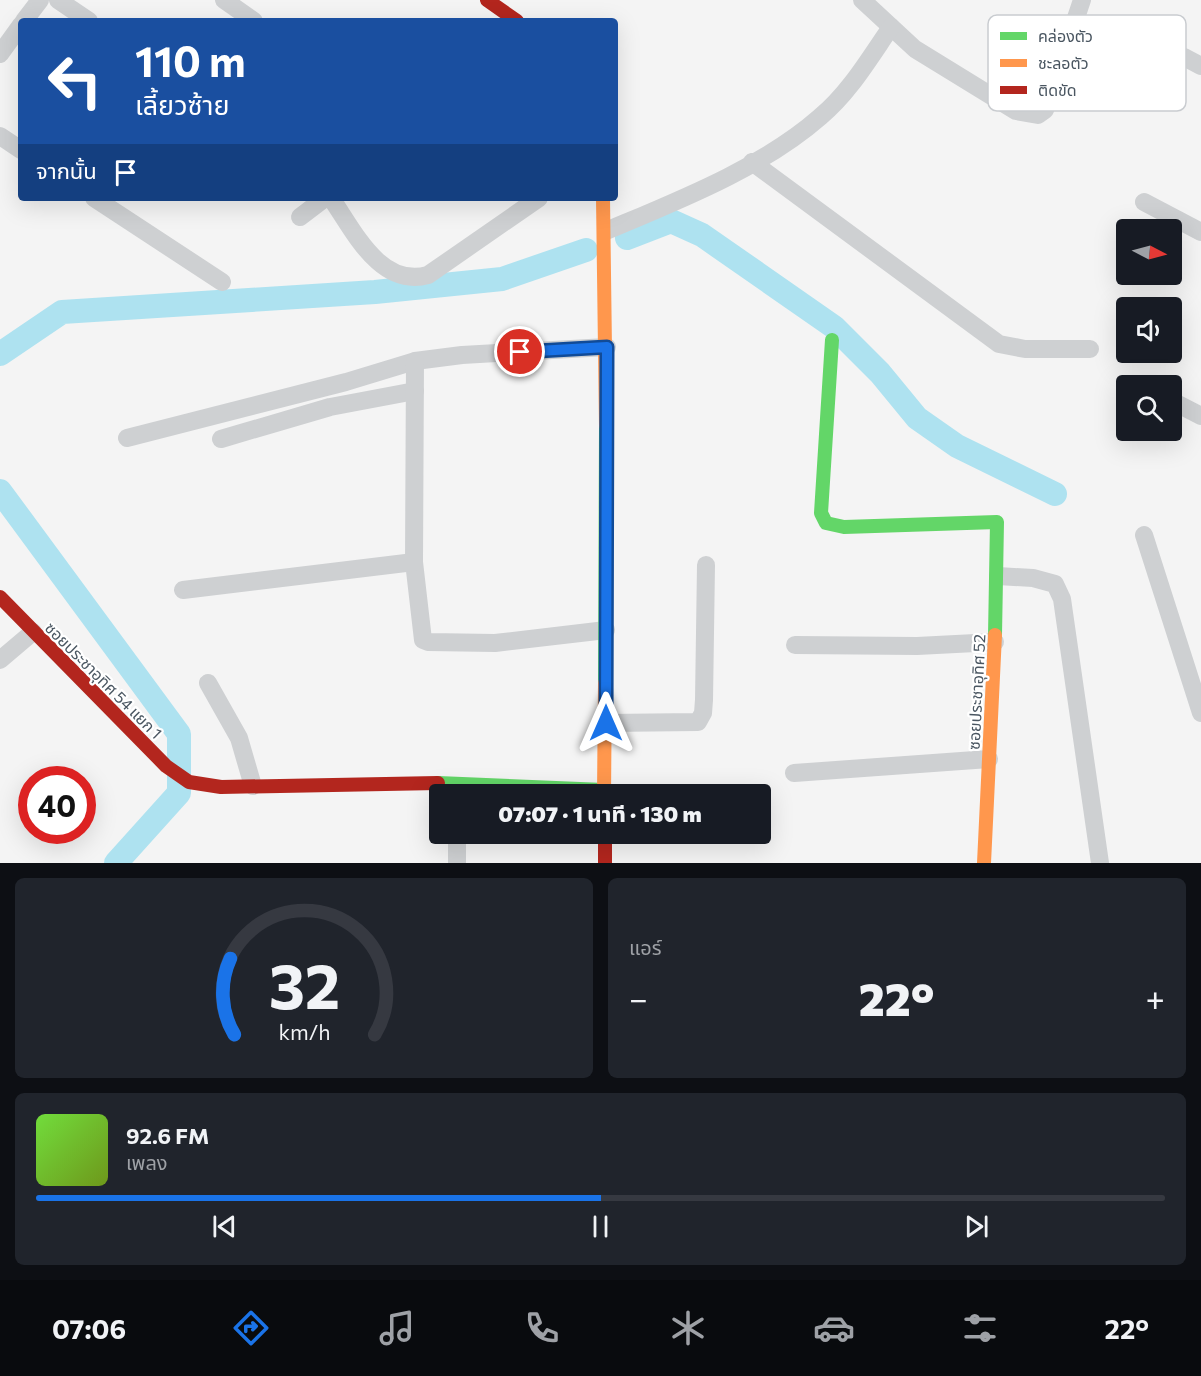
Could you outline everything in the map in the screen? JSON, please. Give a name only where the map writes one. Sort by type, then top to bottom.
[{"type":"street","points":[[26,18],[40,0]]},
{"type":"street","points":[[58,0],[85,18]]},
{"type":"street","points":[[225,0],[250,18]]},
{"type":"street","points":[[487,0],[513,18]]},
{"type":"street","points":[[1077,15],[1082,0]]},
{"type":"street","points":[[870,3],[915,49],[988,94]]},
{"type":"street","points":[[606,231],[709,187],[820,118],[851,85],[891,27]]},
{"type":"street","points":[[0,54],[18,30]]},
{"type":"street","points":[[1186,58],[1201,66]]},
{"type":"street","points":[[1016,111],[1038,115],[1044,111]]},
{"type":"street","points":[[0,136],[18,148]]},
{"type":"street","points":[[752,162],[999,344],[1025,349],[1090,349]]},
{"type":"street","points":[[99,201],[222,282]]},
{"type":"street","points":[[300,217],[321,201]]},
{"type":"street","points":[[333,201],[367,248],[385,268],[407,278],[428,275],[535,201]]},
{"type":"street","points":[[603,201],[606,231],[607,347],[604,784]]},
{"type":"street","points":[[1144,202],[1201,232]]},
{"type":"street","name":"ซอยประชาอุทิศ 52","points":[[832,340],[821,513],[826,524],[844,526],[997,522],[998,576],[984,863]]},
{"type":"street","points":[[126,438],[346,382],[415,361],[462,355],[607,347]]},
{"type":"street","points":[[415,361],[414,562],[423,640],[495,643],[606,630]]},
{"type":"street","points":[[220,439],[330,407],[415,391]]},
{"type":"street","points":[[1182,406],[1201,416]]},
{"type":"street","points":[[1144,535],[1201,713]]},
{"type":"street","points":[[183,590],[414,562]]},
{"type":"street","points":[[606,723],[698,722],[704,700],[706,565]]},
{"type":"street","points":[[998,576],[1046,580],[1055,584],[1062,599],[1100,863]]},
{"type":"street","name":"ซอยประชาอุทิศ 54 แยก 1","points":[[0,597],[166,766],[189,782],[221,787],[253,786]]},
{"type":"street","points":[[0,660],[33,632]]},
{"type":"street","points":[[795,645],[917,646],[995,642]]},
{"type":"street","points":[[208,683],[239,738],[253,786],[429,789]]},
{"type":"street","points":[[794,772],[989,759]]},
{"type":"street","points":[[457,844],[457,863]]},
{"type":"street","points":[[605,844],[605,863]]},
{"type":"waterway","points":[[627,238],[671,221],[702,235],[834,327],[880,373],[917,418],[957,446],[1055,494]]},
{"type":"waterway","points":[[0,354],[62,312],[375,292],[502,279],[586,250]]},
{"type":"waterway","points":[[0,491],[179,734],[179,793],[116,863]]},
{"type":"traffic: fast","points":[[832,340],[821,513],[826,523],[844,527],[997,522],[995,635]]},
{"type":"traffic: fast","points":[[605,683],[606,425]]},
{"type":"traffic: fast","points":[[438,783],[462,784]]},
{"type":"traffic: slow","points":[[603,201],[606,425]]},
{"type":"traffic: slow","points":[[984,863],[995,635]]},
{"type":"traffic: slow","points":[[604,784],[605,683]]},
{"type":"traffic: jam","points":[[487,0],[513,18]]},
{"type":"traffic: jam","points":[[0,597],[166,766],[189,782],[221,787],[438,783]]},
{"type":"traffic: jam","points":[[605,844],[605,863]]},
{"type":"route","points":[[520,352],[607,347],[606,723]]}]
